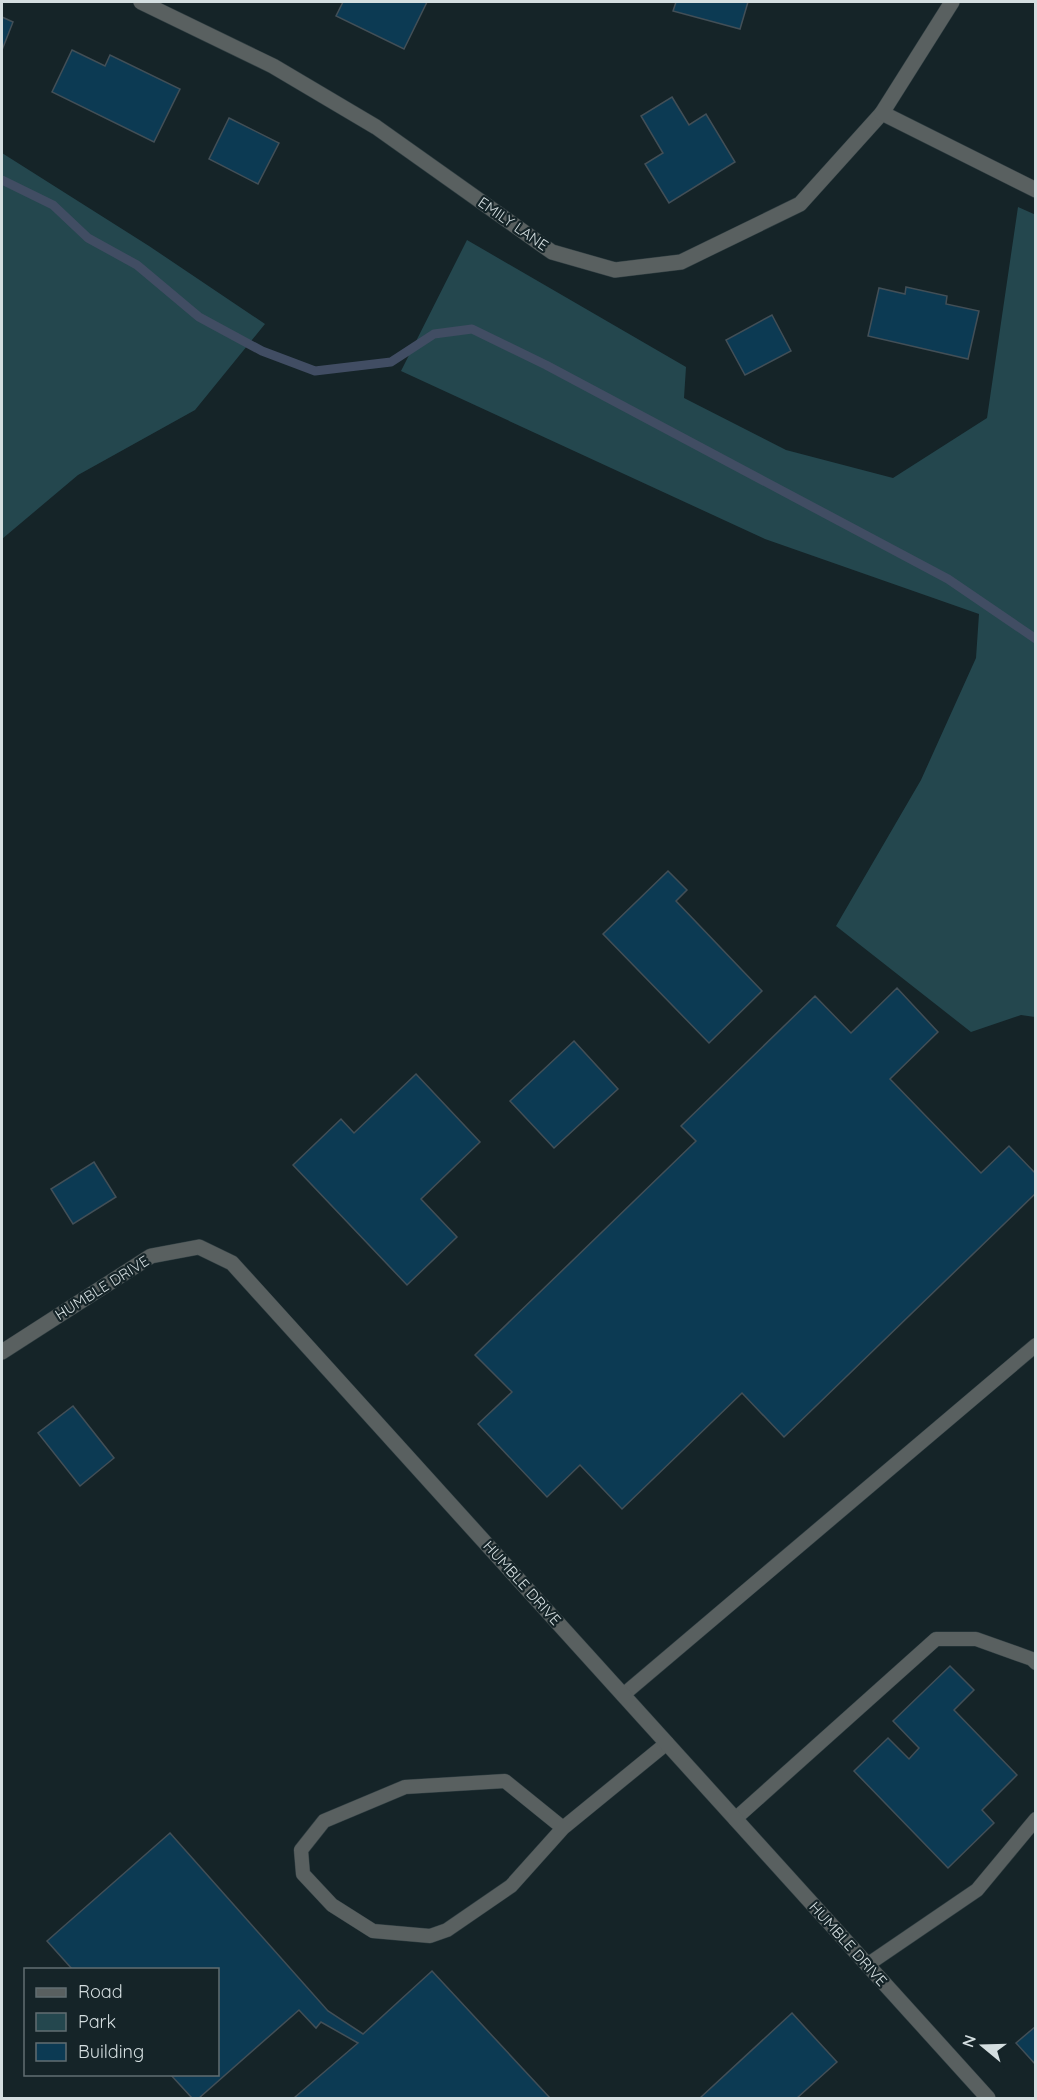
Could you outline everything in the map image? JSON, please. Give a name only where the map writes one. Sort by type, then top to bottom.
[{"type":"street","name":"EMILY LANE","points":[[141,2],[273,66],[376,127],[552,252],[615,270],[681,262],[800,204],[882,113],[952,2]]},
{"type":"street","points":[[882,113],[1035,190]]},
{"type":"street","name":"HUMBLE DRIVE","points":[[2,1352],[151,1256],[199,1247],[232,1263],[988,2098]]},
{"type":"lane","points":[[623,1695],[1035,1345]]},
{"type":"lane","points":[[735,1819],[936,1639],[976,1639],[1032,1659],[1035,1663]]},
{"type":"lane","points":[[563,1828],[505,1781],[405,1787],[324,1821],[301,1850],[303,1874],[332,1905],[373,1931],[430,1936],[447,1929],[511,1886],[563,1828],[667,1743]]},
{"type":"lane","points":[[867,1965],[977,1890],[1035,1819]]},
{"type":"green space","points":[[2,153],[149,246],[265,324],[195,410],[78,475],[2,539]]},
{"type":"green space","points":[[1018,207],[1036,215],[1035,1017],[1021,1015],[971,1032],[836,926],[921,780],[976,658],[979,614],[765,539],[401,371],[467,240],[686,367],[684,398],[786,450],[893,478],[987,418]]},
{"type":"building","points":[[343,2],[427,2],[404,49],[336,16]]},
{"type":"building","points":[[676,2],[748,2],[740,29],[673,11]]},
{"type":"building","points":[[2,17],[13,22],[2,50]]},
{"type":"building","points":[[72,50],[105,66],[110,55],[180,89],[154,142],[52,92]]},
{"type":"building","points":[[672,97],[689,125],[706,114],[735,162],[669,203],[645,164],[663,153],[641,116]]},
{"type":"building","points":[[229,118],[279,143],[258,184],[209,159]]},
{"type":"building","points":[[906,287],[947,296],[946,304],[979,311],[968,359],[868,336],[879,288],[905,294]]},
{"type":"building","points":[[772,315],[791,351],[745,375],[726,340]]},
{"type":"building","points":[[668,871],[687,890],[676,901],[762,991],[709,1043],[603,934]]},
{"type":"building","points":[[897,988],[938,1032],[890,1079],[981,1173],[1009,1146],[1036,1174],[1036,1193],[784,1437],[742,1393],[622,1509],[580,1465],[547,1497],[478,1424],[512,1392],[475,1355],[696,1141],[681,1126],[815,996],[851,1033]]},
{"type":"building","points":[[574,1041],[618,1089],[554,1148],[510,1101]]},
{"type":"building","points":[[416,1074],[480,1142],[421,1199],[457,1237],[407,1285],[293,1165],[341,1119],[354,1133]]},
{"type":"building","points":[[94,1162],[116,1197],[73,1224],[51,1189]]},
{"type":"building","points":[[73,1406],[114,1458],[80,1486],[38,1433]]},
{"type":"building","points":[[950,1666],[974,1690],[954,1710],[1017,1775],[982,1810],[994,1823],[948,1868],[854,1771],[888,1738],[909,1759],[919,1748],[893,1721]]},
{"type":"building","points":[[170,1833],[328,2011],[363,2034],[432,1971],[550,2098],[294,2098],[358,2043],[321,2022],[316,2028],[299,2010],[199,2098],[192,2098],[172,2076],[219,2076],[219,1968],[71,1968],[47,1941]]},
{"type":"building","points":[[792,2013],[837,2062],[797,2098],[700,2098]]},
{"type":"building","points":[[1036,2026],[1036,2065],[1016,2043]]},
{"type":"waterway","points":[[2,180],[53,205],[88,238],[137,265],[199,317],[262,351],[315,371],[391,362],[434,334],[472,329],[546,365],[948,579],[1036,639]]}]
